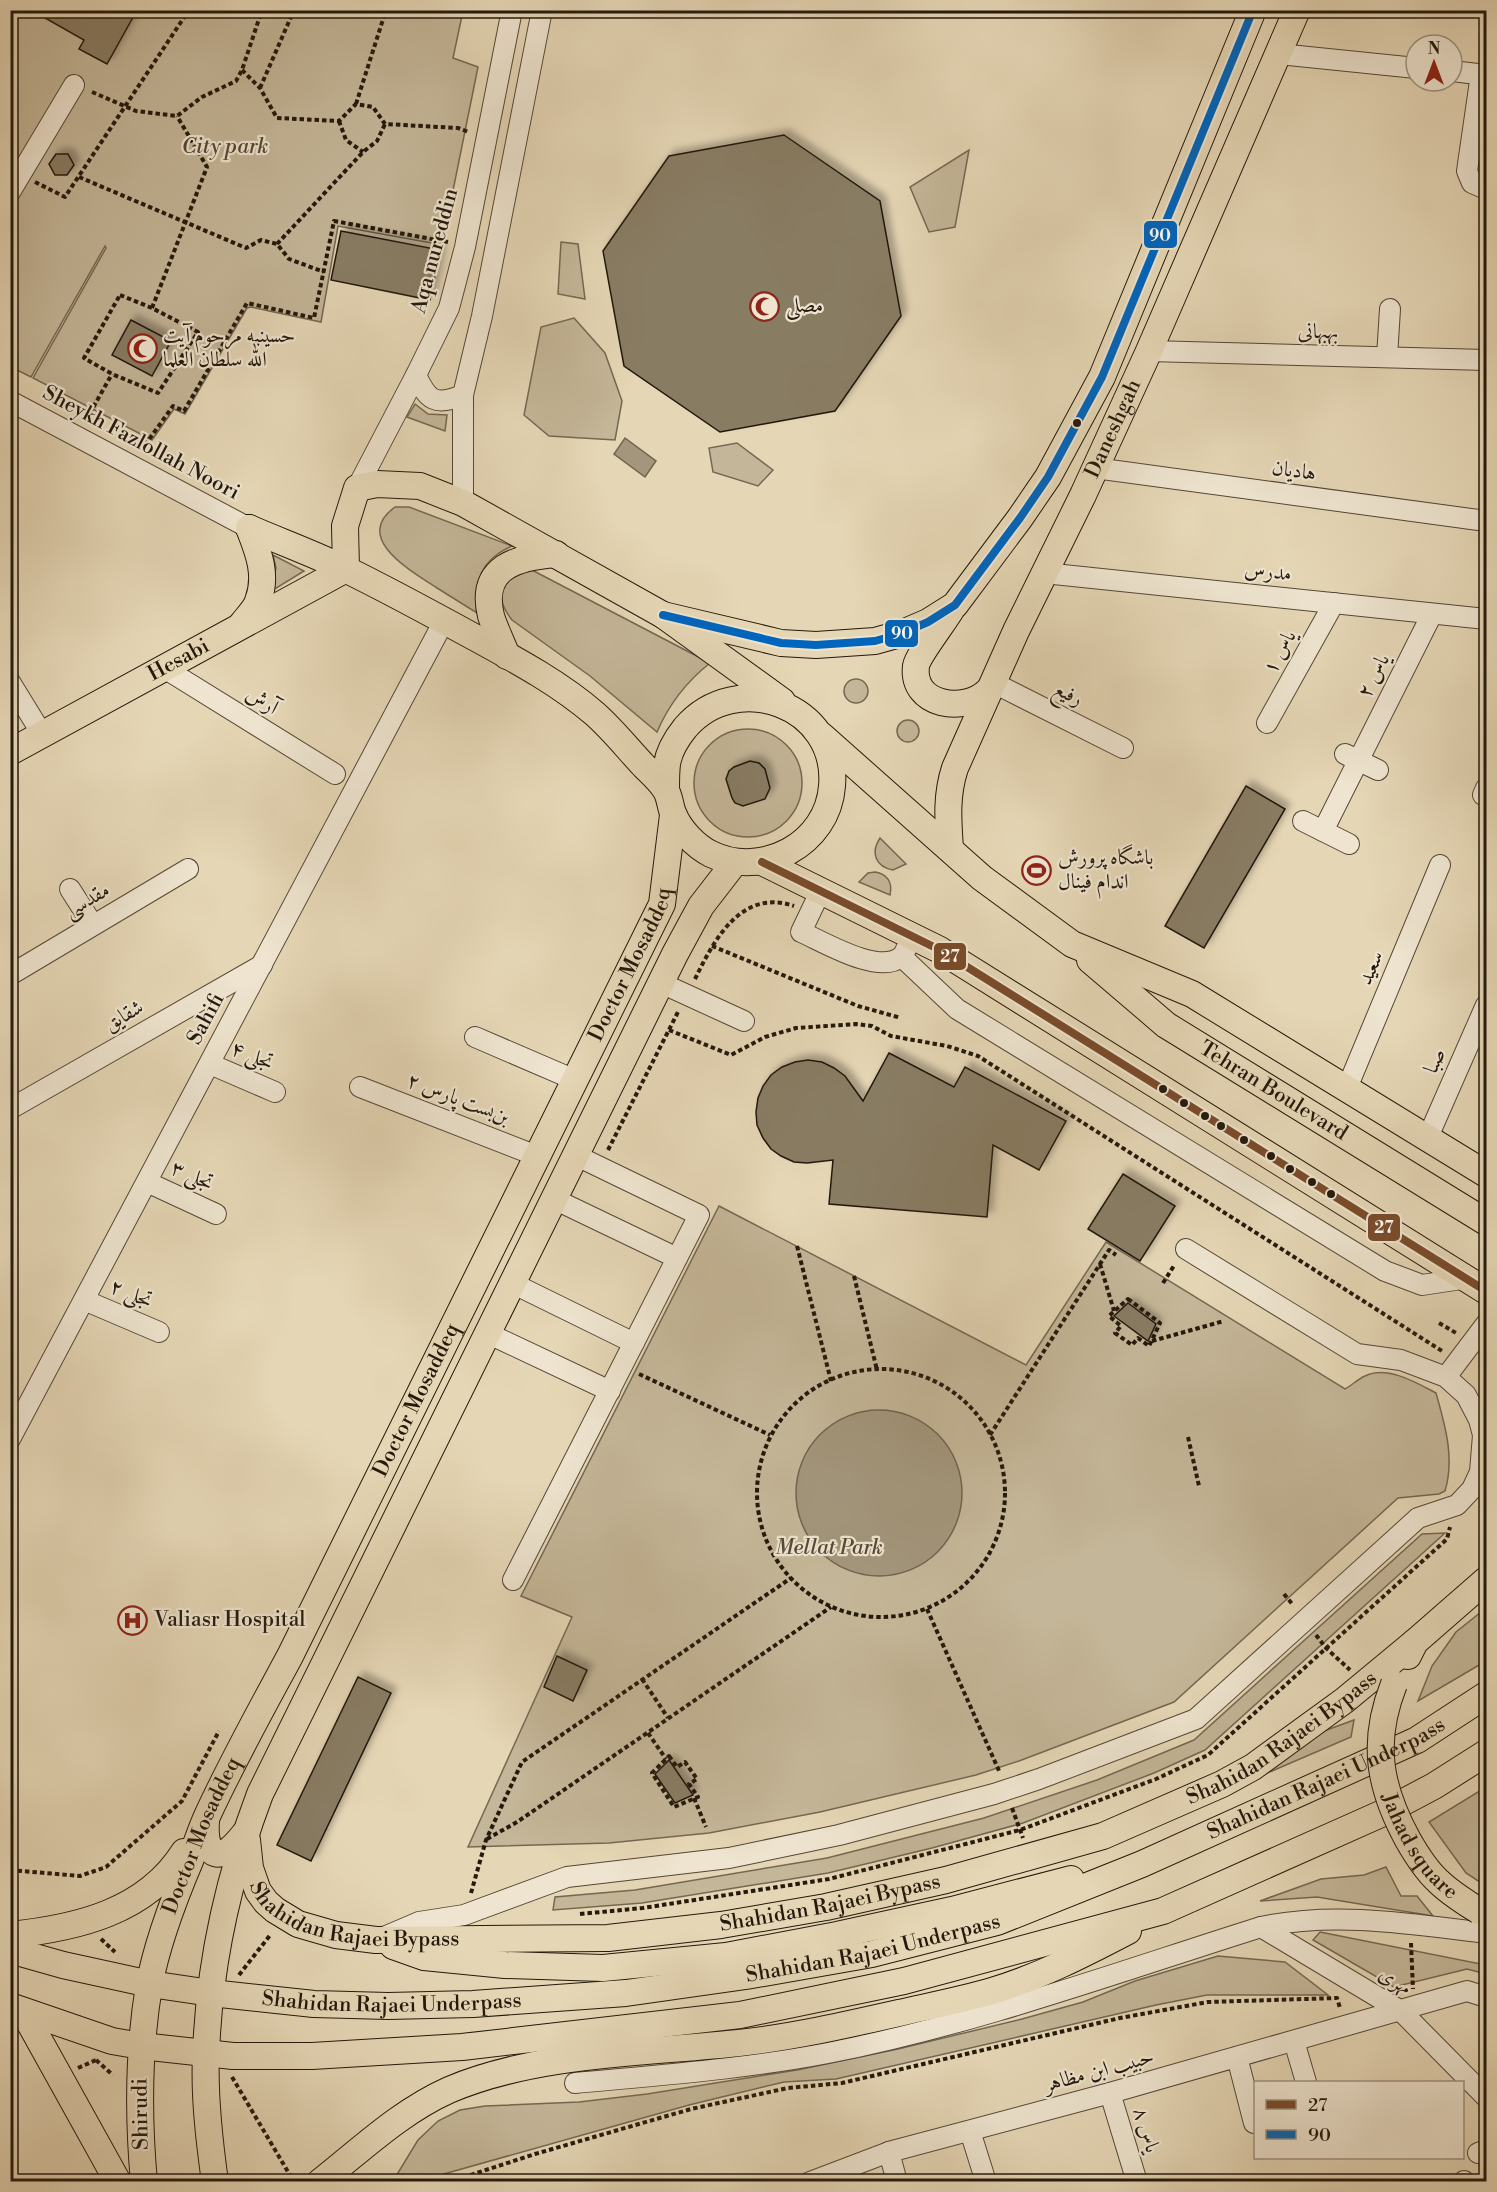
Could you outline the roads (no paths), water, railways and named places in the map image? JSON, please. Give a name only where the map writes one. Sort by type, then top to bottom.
[{"type":"main road","name":"Daneshgah","points":[[663,615],[782,643],[816,645],[874,640],[900,634],[928,622],[955,605],[1048,477],[1096,387],[1253,10]]},
{"type":"main road","name":"Daneshgah","points":[[950,849],[947,803],[950,784],[990,686],[1149,351],[1297,10]]},
{"type":"main road","points":[[345,569],[345,526],[357,488],[376,484],[420,486],[463,503],[663,615],[798,712],[818,732],[830,758],[832,786],[826,813],[810,837],[788,854],[762,862],[735,862],[710,854],[688,837],[674,815],[666,790],[667,763],[677,738],[694,717],[717,703],[744,697],[772,700],[798,712]]},
{"type":"main road","points":[[249,528],[345,569],[547,678],[598,716],[666,790]]},
{"type":"main road","points":[[240,627],[258,602],[262,579],[261,559],[249,528]]},
{"type":"main road","points":[[507,656],[491,617],[488,598],[491,582],[502,568],[519,560],[536,555],[556,554]]},
{"type":"main road","name":"Hesabi","points":[[10,752],[345,569]]},
{"type":"main road","points":[[955,605],[916,663],[916,674],[920,686],[930,697],[944,704],[962,704],[980,698],[990,686]]},
{"type":"main road","name":"Tehran Boulevard","points":[[818,732],[982,878],[1072,944],[1166,1025],[1486,1222]]},
{"type":"main road","name":"Doctor Mosaddeq","points":[[141,2046],[150,1984],[171,1904],[207,1817],[290,1656],[662,904],[674,815]]},
{"type":"main road","name":"Doctor Mosaddeq","points":[[206,2054],[211,1993],[222,1929],[246,1832],[277,1757],[694,918],[735,862]]},
{"type":"main road","points":[[762,862],[821,890],[907,947],[940,950],[1477,1284]]},
{"type":"main road","points":[[662,904],[694,918]]},
{"type":"main road","name":"Tehran Boulevard","points":[[1072,944],[1192,994],[1486,1174]]},
{"type":"main road","name":"Jahad square","points":[[1484,1920],[1437,1881],[1417,1854],[1388,1799],[1380,1749],[1387,1703],[1415,1642],[1486,1580]]},
{"type":"main road","name":"Shahidan Rajaei Bypass","points":[[246,1832],[250,1868],[258,1890],[275,1911],[298,1924],[336,1935],[376,1940],[608,1938],[721,1925],[826,1907],[946,1880],[1103,1836],[1222,1784],[1281,1747],[1365,1684],[1415,1642]]},
{"type":"main road","name":"Shahidan Rajaei Underpass","points":[[10,1950],[63,1965],[150,1984],[314,2004],[388,2006],[473,2004],[636,1992],[746,1976],[872,1954],[998,1922],[1142,1864],[1417,1740],[1486,1695]]},
{"type":"main road","name":"Shahidan Rajaei Underpass","points":[[17,2009],[85,2033],[141,2046],[233,2056],[395,2052],[740,2015],[904,1981],[1163,1911],[1383,1813],[1434,1786],[1486,1754]]},
{"type":"main road","points":[[207,1817],[205,1839],[207,1846],[213,1852],[221,1853],[230,1849],[246,1832]]},
{"type":"main road","points":[[10,1935],[86,1922],[114,1912],[138,1899],[158,1884],[180,1859],[207,1817]]},
{"type":"main road","points":[[376,1940],[424,1958],[505,1965],[603,1968],[714,1957],[837,1935],[952,1910],[1051,1883],[1142,1864]]},
{"type":"main road","points":[[320,2181],[414,2108],[452,2089],[502,2073],[560,2060],[742,2043],[834,2028],[992,1991],[1080,1957],[1163,1911]]},
{"type":"main road","points":[[17,2009],[118,2181]]},
{"type":"main road","name":"Shirudi","points":[[141,2046],[140,2108],[144,2181]]},
{"type":"main road","points":[[206,2054],[209,2138],[215,2181]]},
{"type":"street","name":"Aqa nureddin","points":[[357,488],[449,308],[465,247],[512,10]]},
{"type":"street","points":[[463,503],[463,395],[482,316],[542,10]]},
{"type":"street","points":[[1279,54],[1404,67]]},
{"type":"street","points":[[1464,72],[1484,75],[1467,171],[1472,183],[1486,189]]},
{"type":"street","points":[[10,192],[74,85]]},
{"type":"street","points":[[1387,357],[1390,309]]},
{"type":"street","name":"بهبهانی","points":[[1149,351],[1486,360]]},
{"type":"street","points":[[416,375],[431,399],[442,402],[463,395]]},
{"type":"street","name":"Sheykh Fazlollah Noori","points":[[10,401],[249,528]]},
{"type":"street","name":"هادیان","points":[[1095,468],[1486,521]]},
{"type":"street","name":"مدرس","points":[[1044,573],[1486,619]]},
{"type":"street","name":"یاس ۱","points":[[1267,723],[1334,603]]},
{"type":"street","name":"یاس ۲","points":[[1323,831],[1352,757],[1432,614]]},
{"type":"street","name":"Sahifi","points":[[10,1439],[444,621]]},
{"type":"street","name":"آرش","points":[[164,668],[335,774]]},
{"type":"street","points":[[10,682],[42,734]]},
{"type":"street","name":"رفیع","points":[[990,686],[1123,748]]},
{"type":"street","points":[[1352,757],[1378,770]]},
{"type":"street","points":[[1303,821],[1349,844]]},
{"type":"street","name":"سعید","points":[[1347,1088],[1440,865]]},
{"type":"street","name":"مقدسی","points":[[10,975],[188,868]]},
{"type":"street","points":[[70,888],[93,926]]},
{"type":"street","points":[[821,890],[801,932],[867,962],[886,963],[907,947],[957,1009],[1385,1271],[1422,1285],[1477,1284]]},
{"type":"street","name":"شقایق","points":[[10,1109],[262,965]]},
{"type":"street","points":[[661,983],[744,1021]]},
{"type":"street","name":"صبا","points":[[1428,1137],[1486,1005]]},
{"type":"street","points":[[475,1037],[575,1080]]},
{"type":"street","name":"تجلی ۴","points":[[210,1064],[275,1092]]},
{"type":"street","name":"بن‌بست پارس ۲","points":[[360,1087],[537,1156]]},
{"type":"street","points":[[513,1580],[699,1215],[575,1155]]},
{"type":"street","name":"تجلی ۳","points":[[147,1182],[216,1214]]},
{"type":"street","points":[[554,1199],[677,1258]]},
{"type":"street","points":[[376,1940],[419,1922],[464,1915],[567,1877],[729,1858],[839,1835],[1005,1790],[1196,1719],[1418,1518],[1457,1505],[1472,1489],[1480,1472],[1483,1435],[1479,1420],[1466,1395],[1446,1377],[1401,1360],[1357,1354],[1186,1249]]},
{"type":"street","points":[[512,1283],[634,1343]]},
{"type":"street","name":"تجلی ۲","points":[[84,1300],[159,1332]]},
{"type":"street","points":[[1446,1377],[1486,1324]]},
{"type":"street","points":[[487,1333],[610,1390]]},
{"type":"street","points":[[575,2083],[769,2063],[829,2053],[983,2016],[1081,1987],[1261,1927],[1286,1922],[1364,1920],[1410,1924],[1484,1920]]},
{"type":"street","name":"مهری","points":[[1261,1927],[1407,2009],[1486,2097]]},
{"type":"street","name":"حبیب ابن مظاهر","points":[[810,2181],[889,2152],[1110,2093],[1467,1991],[1486,1996]]},
{"type":"street","points":[[1294,2041],[1306,2081]]},
{"type":"street","points":[[1237,2057],[1254,2123]]},
{"type":"street","name":"یاس ۸","points":[[1110,2093],[1137,2181]]},
{"type":"street","points":[[970,2131],[986,2181]]},
{"type":"street","points":[[889,2152],[897,2181]]},
{"type":"place","name":"مصلی","points":[[765,306]]},
{"type":"place","name":"حسینیه مرحوم آیت الله سلطان العلما","points":[[142,348]]},
{"type":"place","name":"باشگاه پرورش اندام فینال","points":[[1037,870]]},
{"type":"place","name":"Valiasr Hospital","points":[[133,1620]]},
{"type":"park label","name":"City park","points":[[225,147]]},
{"type":"park label","name":"Mellat Park","points":[[829,1548]]}]
